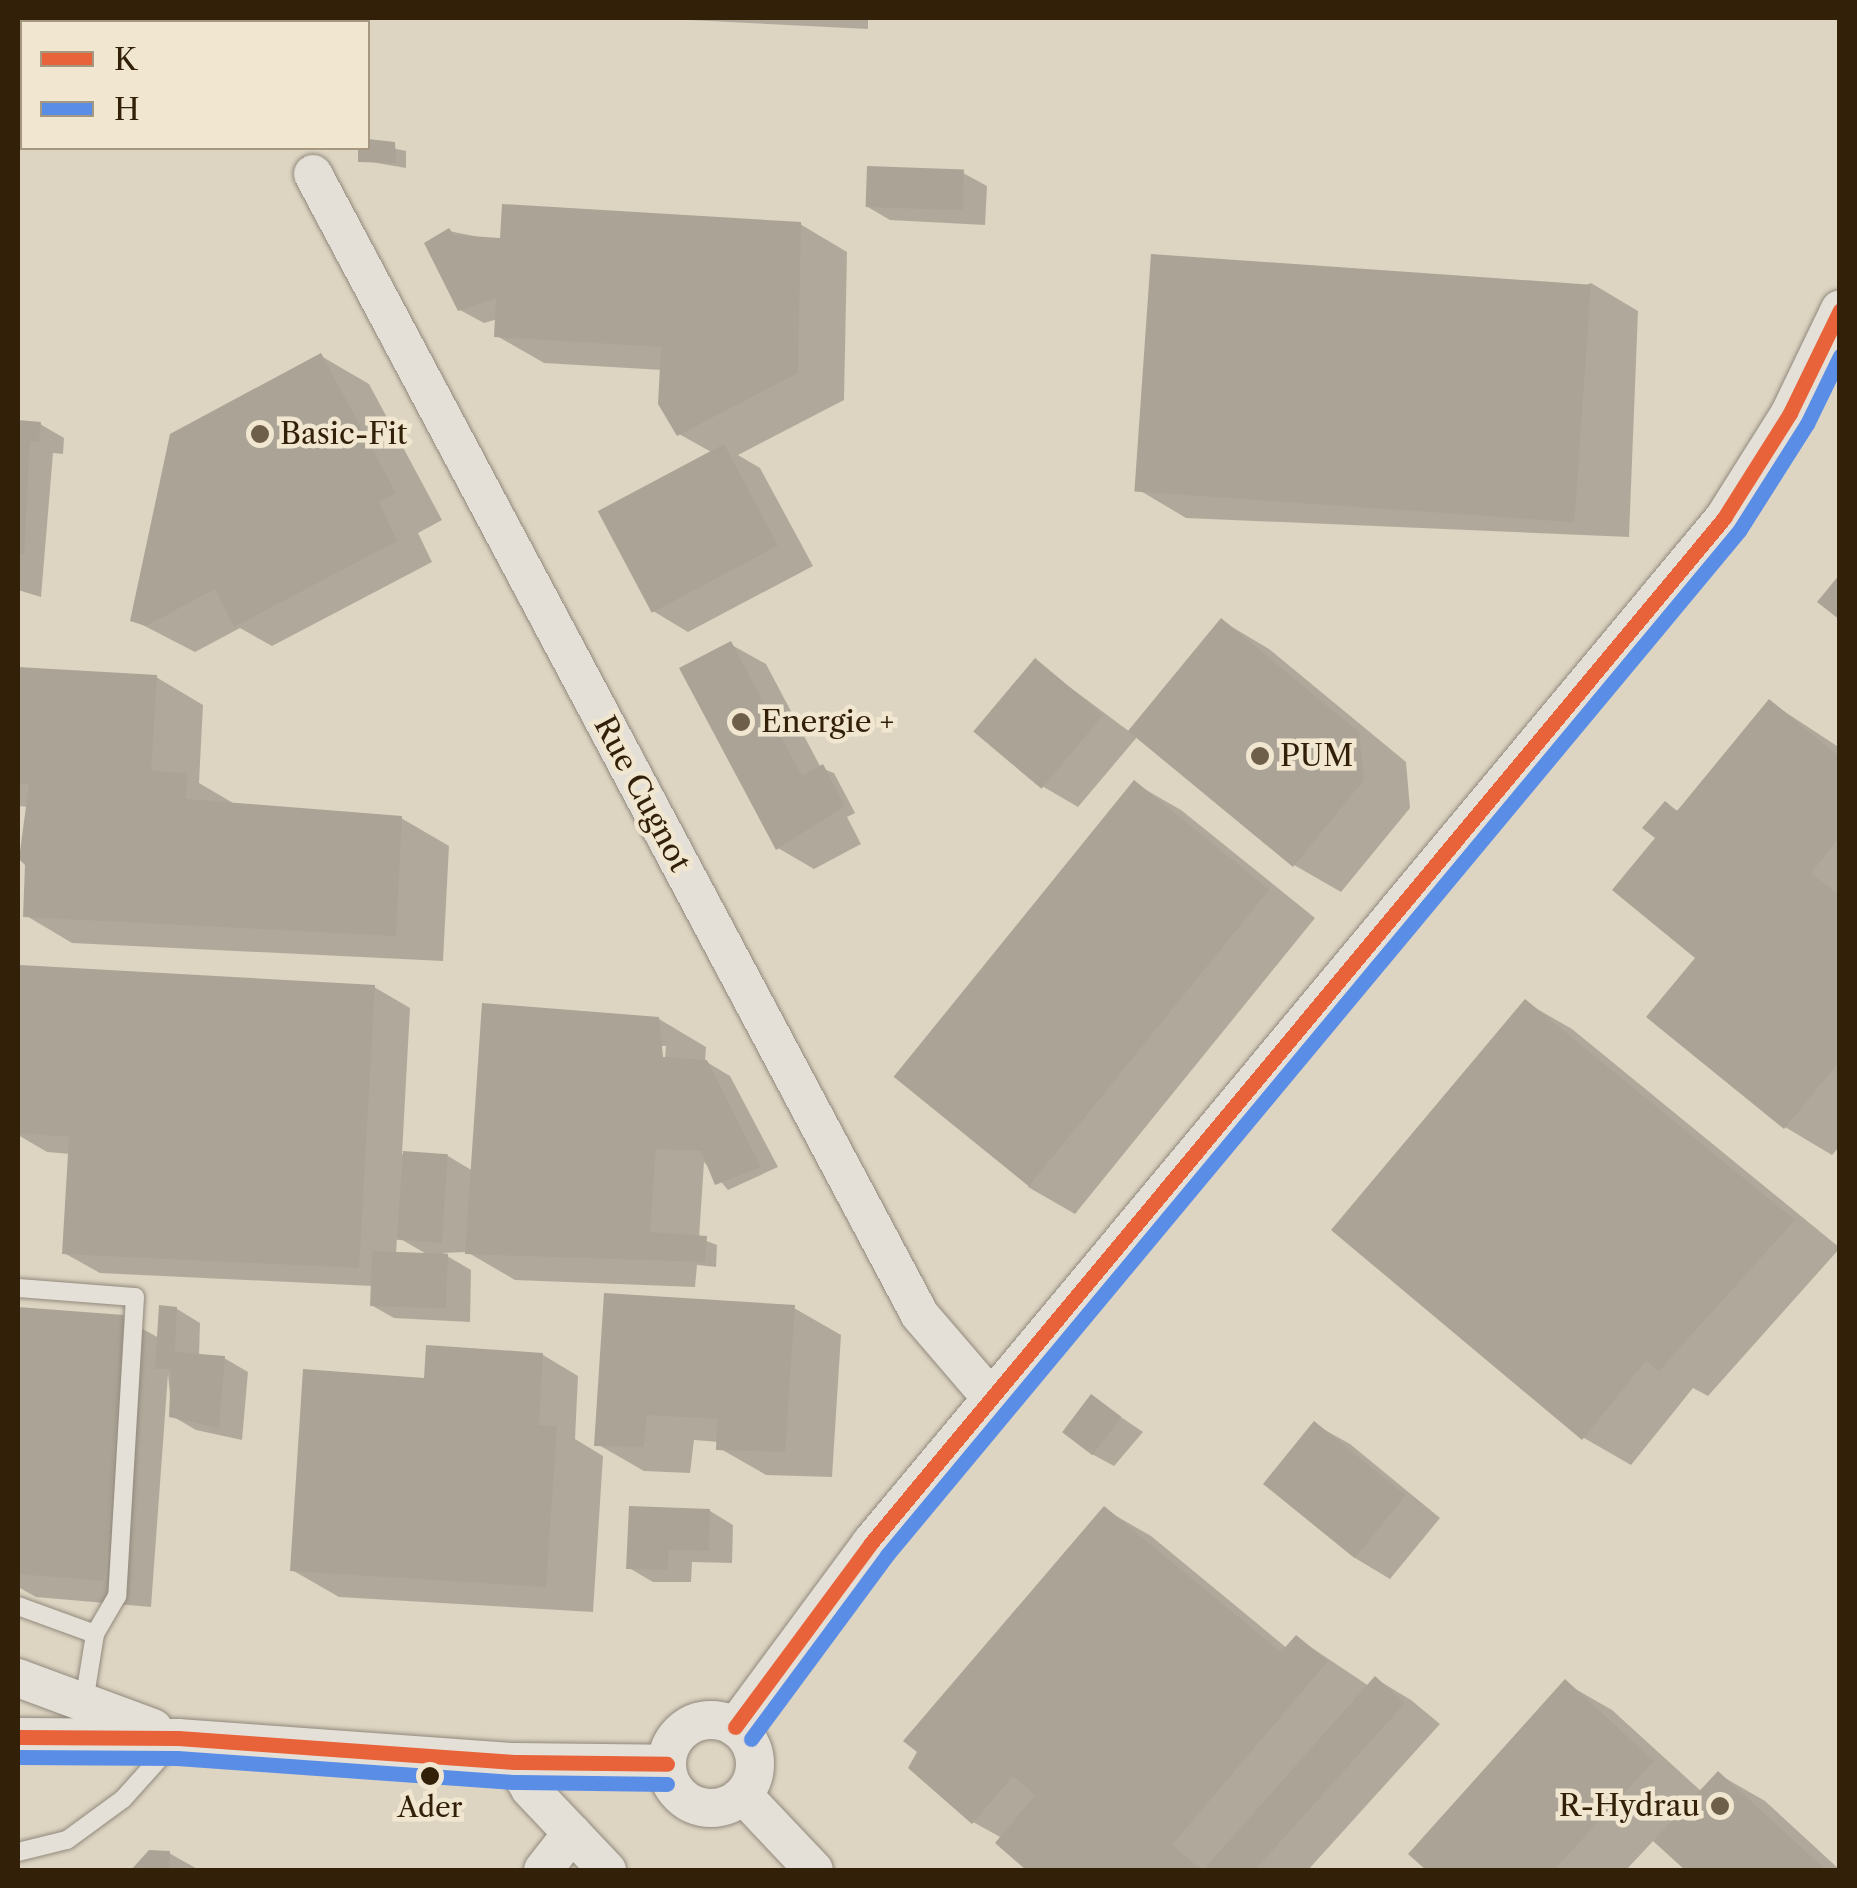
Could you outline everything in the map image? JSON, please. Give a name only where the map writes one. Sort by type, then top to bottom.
[{"type":"street","name":"Rue Cugnot","points":[[312,174],[920,1315],[992,1400]]},
{"type":"street","points":[[735,1727],[871,1543],[1724,518],[1790,414],[1836,326]]},
{"type":"street","points":[[18,1678],[178,1738]]},
{"type":"street","points":[[709,1720],[735,1727],[755,1759],[743,1795],[731,1804],[702,1807],[677,1792],[667,1764],[685,1729],[709,1720]]},
{"type":"street","points":[[18,1736],[178,1738],[514,1762],[667,1764]]},
{"type":"street","points":[[514,1762],[530,1790],[607,1870]]},
{"type":"street","points":[[743,1795],[814,1870]]},
{"type":"street","points":[[543,1870],[572,1833]]},
{"type":"lane","points":[[18,1288],[135,1297],[118,1596],[95,1634],[84,1702]]},
{"type":"lane","points":[[18,1606],[95,1634]]},
{"type":"lane","points":[[18,1852],[67,1840],[123,1799],[178,1738]]},
{"type":"building","points":[[370,139],[395,142],[396,163],[358,162],[358,150],[370,150]]},
{"type":"building","points":[[867,166],[964,169],[963,210],[866,207]]},
{"type":"building","points":[[502,204],[801,222],[798,373],[677,436],[658,404],[661,347],[494,337],[496,298],[458,311],[424,243],[449,228],[454,235],[500,238]]},
{"type":"building","points":[[1151,254],[1591,285],[1574,522],[1134,491]]},
{"type":"building","points":[[321,353],[396,493],[379,502],[397,541],[234,627],[215,589],[146,626],[130,621],[170,434]]},
{"type":"building","points":[[18,420],[41,422],[39,442],[30,441],[24,555],[18,554]]},
{"type":"building","points":[[724,444],[778,546],[652,613],[598,511]]},
{"type":"building","points":[[1840,574],[1840,620],[1817,602]]},
{"type":"building","name":"PUM","points":[[1221,618],[1359,732],[1364,780],[1293,867],[1128,731]]},
{"type":"building","name":"Energie +","points":[[731,641],[802,776],[823,764],[845,806],[776,850],[679,668]]},
{"type":"building","points":[[1035,658],[1103,715],[1041,789],[973,732]]},
{"type":"building","points":[[18,667],[157,675],[151,771],[187,773],[186,799],[402,816],[396,936],[23,917],[25,865],[19,859],[29,784],[18,784]]},
{"type":"building","points":[[1769,699],[1840,757],[1840,837],[1811,873],[1840,896],[1840,1061],[1784,1129],[1646,1017],[1695,958],[1612,890],[1655,838],[1642,828],[1665,801],[1677,811]]},
{"type":"building","points":[[1134,780],[1269,890],[1029,1186],[894,1077]]},
{"type":"building","points":[[20,965],[375,985],[359,1268],[62,1254],[69,1137],[18,1133]]},
{"type":"building","points":[[1525,999],[1795,1220],[1659,1371],[1646,1361],[1582,1440],[1331,1230]]},
{"type":"building","points":[[482,1003],[659,1017],[663,1057],[707,1060],[761,1167],[715,1185],[701,1151],[656,1149],[650,1232],[707,1236],[705,1262],[465,1254]]},
{"type":"building","points":[[403,1151],[448,1154],[442,1243],[397,1240]]},
{"type":"building","points":[[372,1251],[448,1254],[446,1309],[370,1306]]},
{"type":"building","points":[[604,1293],[795,1305],[785,1452],[716,1450],[717,1419],[647,1415],[644,1447],[594,1446]]},
{"type":"building","points":[[159,1305],[177,1307],[175,1352],[225,1356],[219,1428],[169,1417],[171,1369],[155,1369]]},
{"type":"building","points":[[18,1307],[124,1315],[104,1581],[18,1574]]},
{"type":"building","points":[[426,1345],[543,1353],[539,1425],[557,1426],[546,1587],[290,1571],[303,1369],[424,1378]]},
{"type":"building","points":[[1091,1394],[1121,1417],[1092,1455],[1062,1432]]},
{"type":"building","points":[[1314,1421],[1406,1495],[1355,1558],[1263,1484]]},
{"type":"building","points":[[629,1506],[710,1509],[709,1551],[669,1550],[667,1570],[626,1569]]},
{"type":"building","points":[[1104,1506],[1281,1652],[1296,1635],[1328,1661],[1172,1845],[1202,1870],[1026,1870],[995,1843],[1035,1795],[1013,1776],[972,1824],[908,1768],[917,1752],[903,1741]]},
{"type":"building","points":[[1375,1676],[1405,1703],[1255,1870],[1203,1870]]},
{"type":"building","points":[[1565,1679],[1654,1761],[1554,1870],[1426,1870],[1408,1854]]},
{"type":"building","name":"R-Hydrau","points":[[1718,1771],[1826,1870],[1685,1870],[1653,1841]]},
{"type":"building","points":[[149,1850],[170,1851],[169,1870],[131,1870]]},
{"type":"transit line","name":"K","points":[[735,1727],[871,1543],[1724,518],[1790,413],[1840,310]]},
{"type":"transit line","name":"H","points":[[751,1739],[887,1555],[1739,531],[1807,424],[1840,356]]},
{"type":"transit line","name":"K","points":[[18,1737],[178,1738],[514,1762],[667,1764]]},
{"type":"transit line","name":"H","points":[[18,1757],[177,1758],[513,1782],[667,1784]]},
{"type":"place","name":"Basic-Fit","points":[[260,434]]},
{"type":"place","name":"Energie +","points":[[741,722]]},
{"type":"place","name":"PUM","points":[[1260,756]]},
{"type":"place","name":"Ader","points":[[430,1776]]},
{"type":"place","name":"R-Hydrau","points":[[1720,1806]]}]
